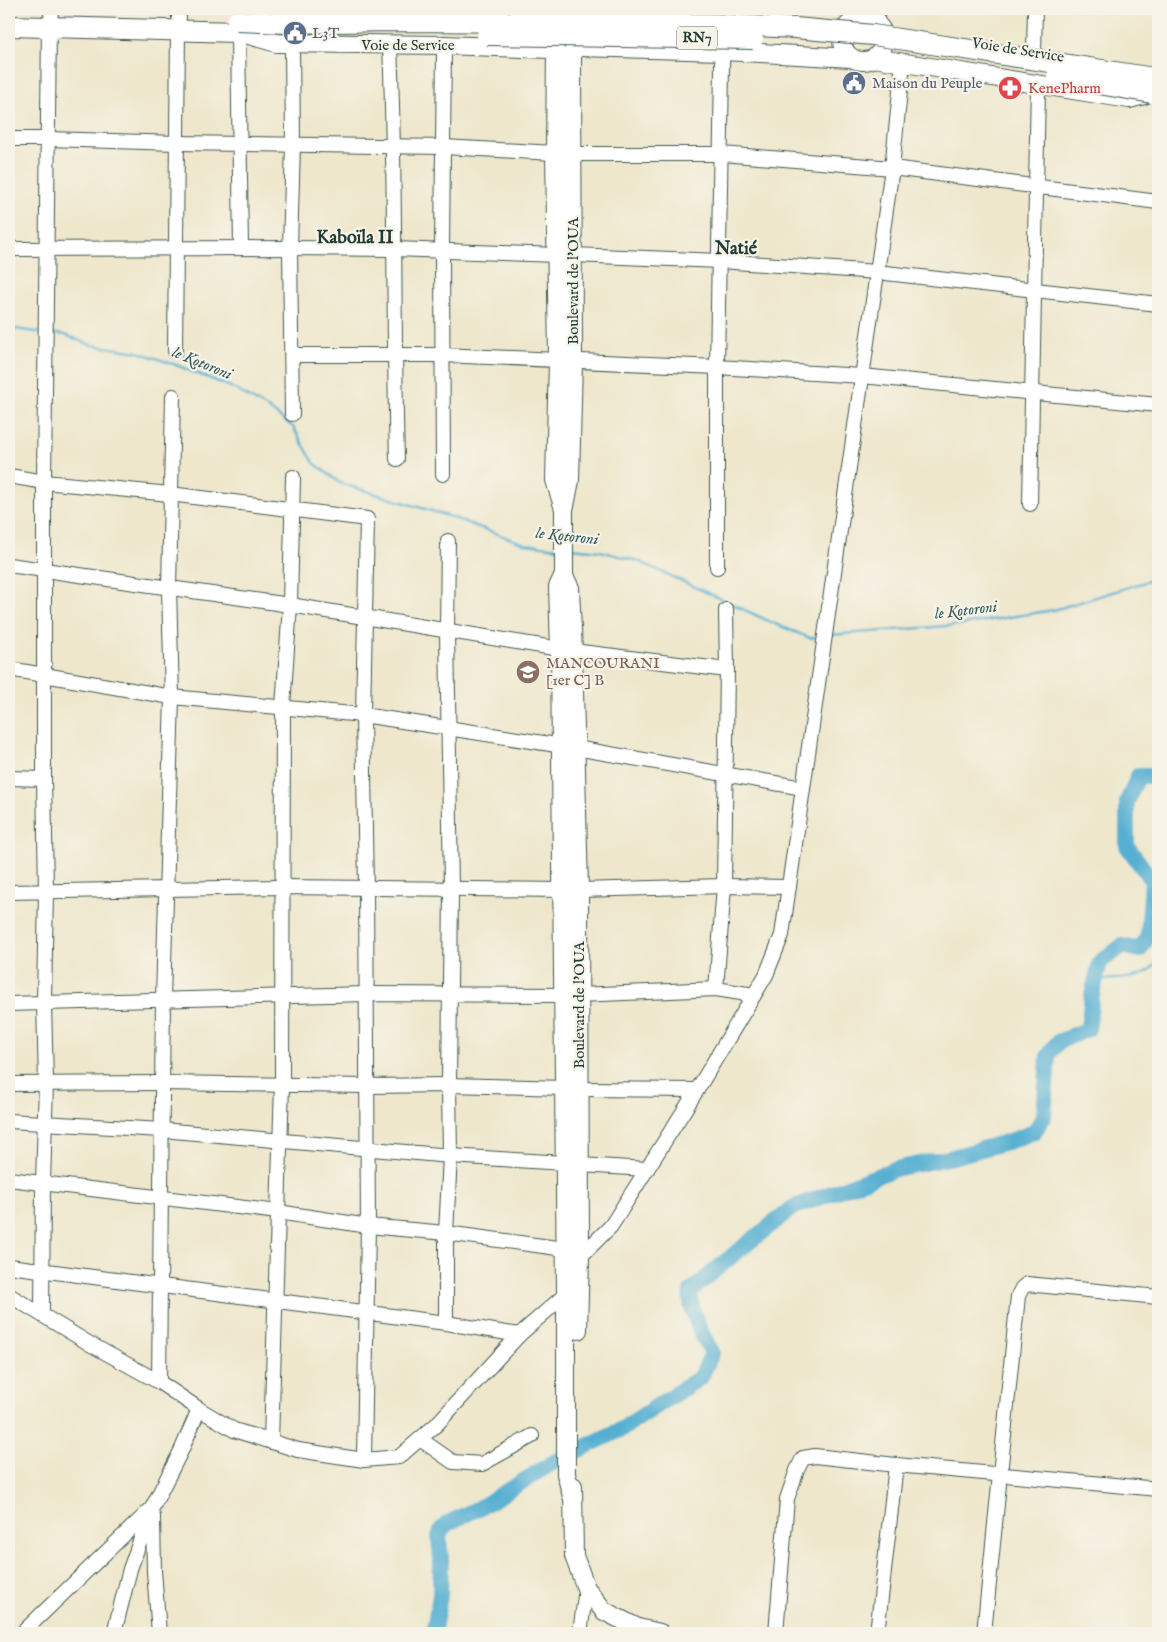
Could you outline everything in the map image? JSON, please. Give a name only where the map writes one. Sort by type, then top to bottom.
[{"type":"highway","name":"RN7","points":[[9,14],[287,23],[388,21],[593,22],[716,24],[795,28],[873,35],[1156,86]]},
{"type":"highway","name":"RN7","points":[[9,26],[50,16]]},
{"type":"main road","points":[[237,21],[258,12],[291,10],[445,10],[563,13],[723,12],[854,19],[870,20],[880,29],[884,41],[882,48],[874,58],[867,61],[852,58],[843,48],[843,34],[854,19]]},
{"type":"main road","points":[[563,13],[584,26],[585,32],[584,39],[564,50],[545,43],[543,30],[545,23],[563,13]]},
{"type":"main road","name":"Voie de Service","points":[[237,21],[278,43],[292,44],[444,45],[564,50],[723,51],[852,58]]},
{"type":"main road","name":"Voie de Service","points":[[874,58],[1038,86],[1129,99],[1156,86],[1143,71],[1034,52],[880,29]]},
{"type":"main road","name":"Boulevard de l'OUA","points":[[564,50],[566,360],[555,480],[564,509],[564,567],[570,588],[566,650],[571,890],[573,1253],[570,1472],[574,1556],[586,1588],[604,1612],[638,1628],[660,1633]]},
{"type":"street","points":[[877,9],[880,29]]},
{"type":"street","points":[[1034,52],[1035,9]]},
{"type":"street","points":[[717,567],[717,367],[723,12]]},
{"type":"street","points":[[42,1315],[46,1083],[44,1003],[46,890],[44,482],[50,16]]},
{"type":"street","points":[[175,350],[179,19]]},
{"type":"street","points":[[237,21],[241,248]]},
{"type":"street","points":[[292,44],[293,145],[290,248],[292,414]]},
{"type":"street","points":[[443,474],[442,251],[444,45]]},
{"type":"street","points":[[390,46],[394,147],[394,355],[397,459]]},
{"type":"street","points":[[9,1179],[278,1212],[368,1226],[446,1234],[573,1253],[611,1226],[697,1090],[766,975],[782,935],[892,168],[904,63]]},
{"type":"street","points":[[1030,504],[1038,86]]},
{"type":"street","points":[[9,139],[48,138],[177,144],[444,147],[564,154],[722,154],[892,168],[1158,202]]},
{"type":"street","points":[[9,249],[177,247],[395,249],[720,261],[877,272],[1158,304]]},
{"type":"street","points":[[292,355],[442,355],[717,367],[862,376],[1158,405]]},
{"type":"street","points":[[159,1382],[163,998],[172,697],[169,588],[172,396]]},
{"type":"street","points":[[9,476],[44,482],[170,494],[367,519],[364,715],[368,1226],[364,1460]]},
{"type":"street","points":[[271,1442],[282,1084],[283,707],[290,606],[293,477]]},
{"type":"street","points":[[446,1323],[446,1234],[450,1156],[451,889],[447,631],[448,541]]},
{"type":"street","points":[[9,565],[290,606],[566,650],[727,670]]},
{"type":"street","points":[[716,989],[724,886],[726,610]]},
{"type":"street","points":[[9,669],[172,697],[364,715],[568,747],[803,788]]},
{"type":"street","points":[[9,778],[44,779]]},
{"type":"street","points":[[9,892],[282,887],[571,890],[724,886],[789,887]]},
{"type":"street","points":[[9,1004],[163,998],[366,994],[571,995],[716,989],[754,995]]},
{"type":"street","points":[[9,1084],[449,1085],[697,1090]]},
{"type":"street","points":[[9,1121],[162,1130],[450,1156],[647,1170]]},
{"type":"street","points":[[9,1266],[446,1323],[519,1335]]},
{"type":"street","points":[[984,1633],[1018,1296],[1022,1288],[1027,1284],[1158,1297]]},
{"type":"street","points":[[9,1295],[159,1382],[234,1430],[298,1450],[364,1460],[399,1457],[436,1424],[519,1335],[573,1294]]},
{"type":"street","points":[[114,1633],[130,1569],[152,1508],[181,1451],[199,1409]]},
{"type":"street","points":[[420,1439],[453,1462],[482,1464],[532,1436]]},
{"type":"street","points":[[776,1633],[787,1499],[803,1458],[815,1456],[896,1466],[1158,1489]]},
{"type":"street","points":[[877,1633],[896,1466]]},
{"type":"street","points":[[22,1633],[152,1508]]},
{"type":"street","points":[[152,1508],[154,1571],[159,1633]]},
{"type":"street","points":[[580,1633],[586,1588]]},
{"type":"waterway","name":"le Kotoroni","points":[[9,328],[42,333]]},
{"type":"waterway","name":"le Kotoroni","points":[[50,333],[65,335],[91,345],[138,352],[231,387],[269,409],[293,427],[314,463],[340,483],[451,517],[525,544],[558,548]]},
{"type":"waterway","name":"le Kotoroni","points":[[571,548],[600,551],[638,561],[773,623],[810,638],[820,637]]},
{"type":"waterway","name":"le Kotoroni","points":[[830,635],[960,625],[1054,610],[1158,578]]},
{"type":"waterway","points":[[430,1633],[434,1629],[440,1596],[441,1560],[439,1537],[442,1529],[448,1523],[481,1507],[554,1462],[622,1429],[701,1377],[712,1353],[691,1306],[691,1291],[732,1256],[792,1208],[895,1169],[953,1157],[1010,1141],[1034,1132],[1044,1116],[1048,1055],[1058,1042],[1088,1029],[1092,995],[1100,962],[1122,946],[1140,950],[1148,936],[1152,881],[1127,846],[1127,802],[1138,776],[1155,776],[1158,778]]},
{"type":"waterway","points":[[1096,980],[1138,976],[1146,973],[1158,961]]},
{"type":"place","name":"L3T","points":[[295,33]]},
{"type":"place","name":"Maison du Peuple","points":[[854,83]]},
{"type":"place","name":"KenePharm","points":[[1010,88]]},
{"type":"place","name":"MANCOURANI [1er C] B","points":[[528,672]]},
{"type":"district","name":"Kaboïla II","points":[[355,238]]},
{"type":"district","name":"Natié","points":[[736,249]]}]
